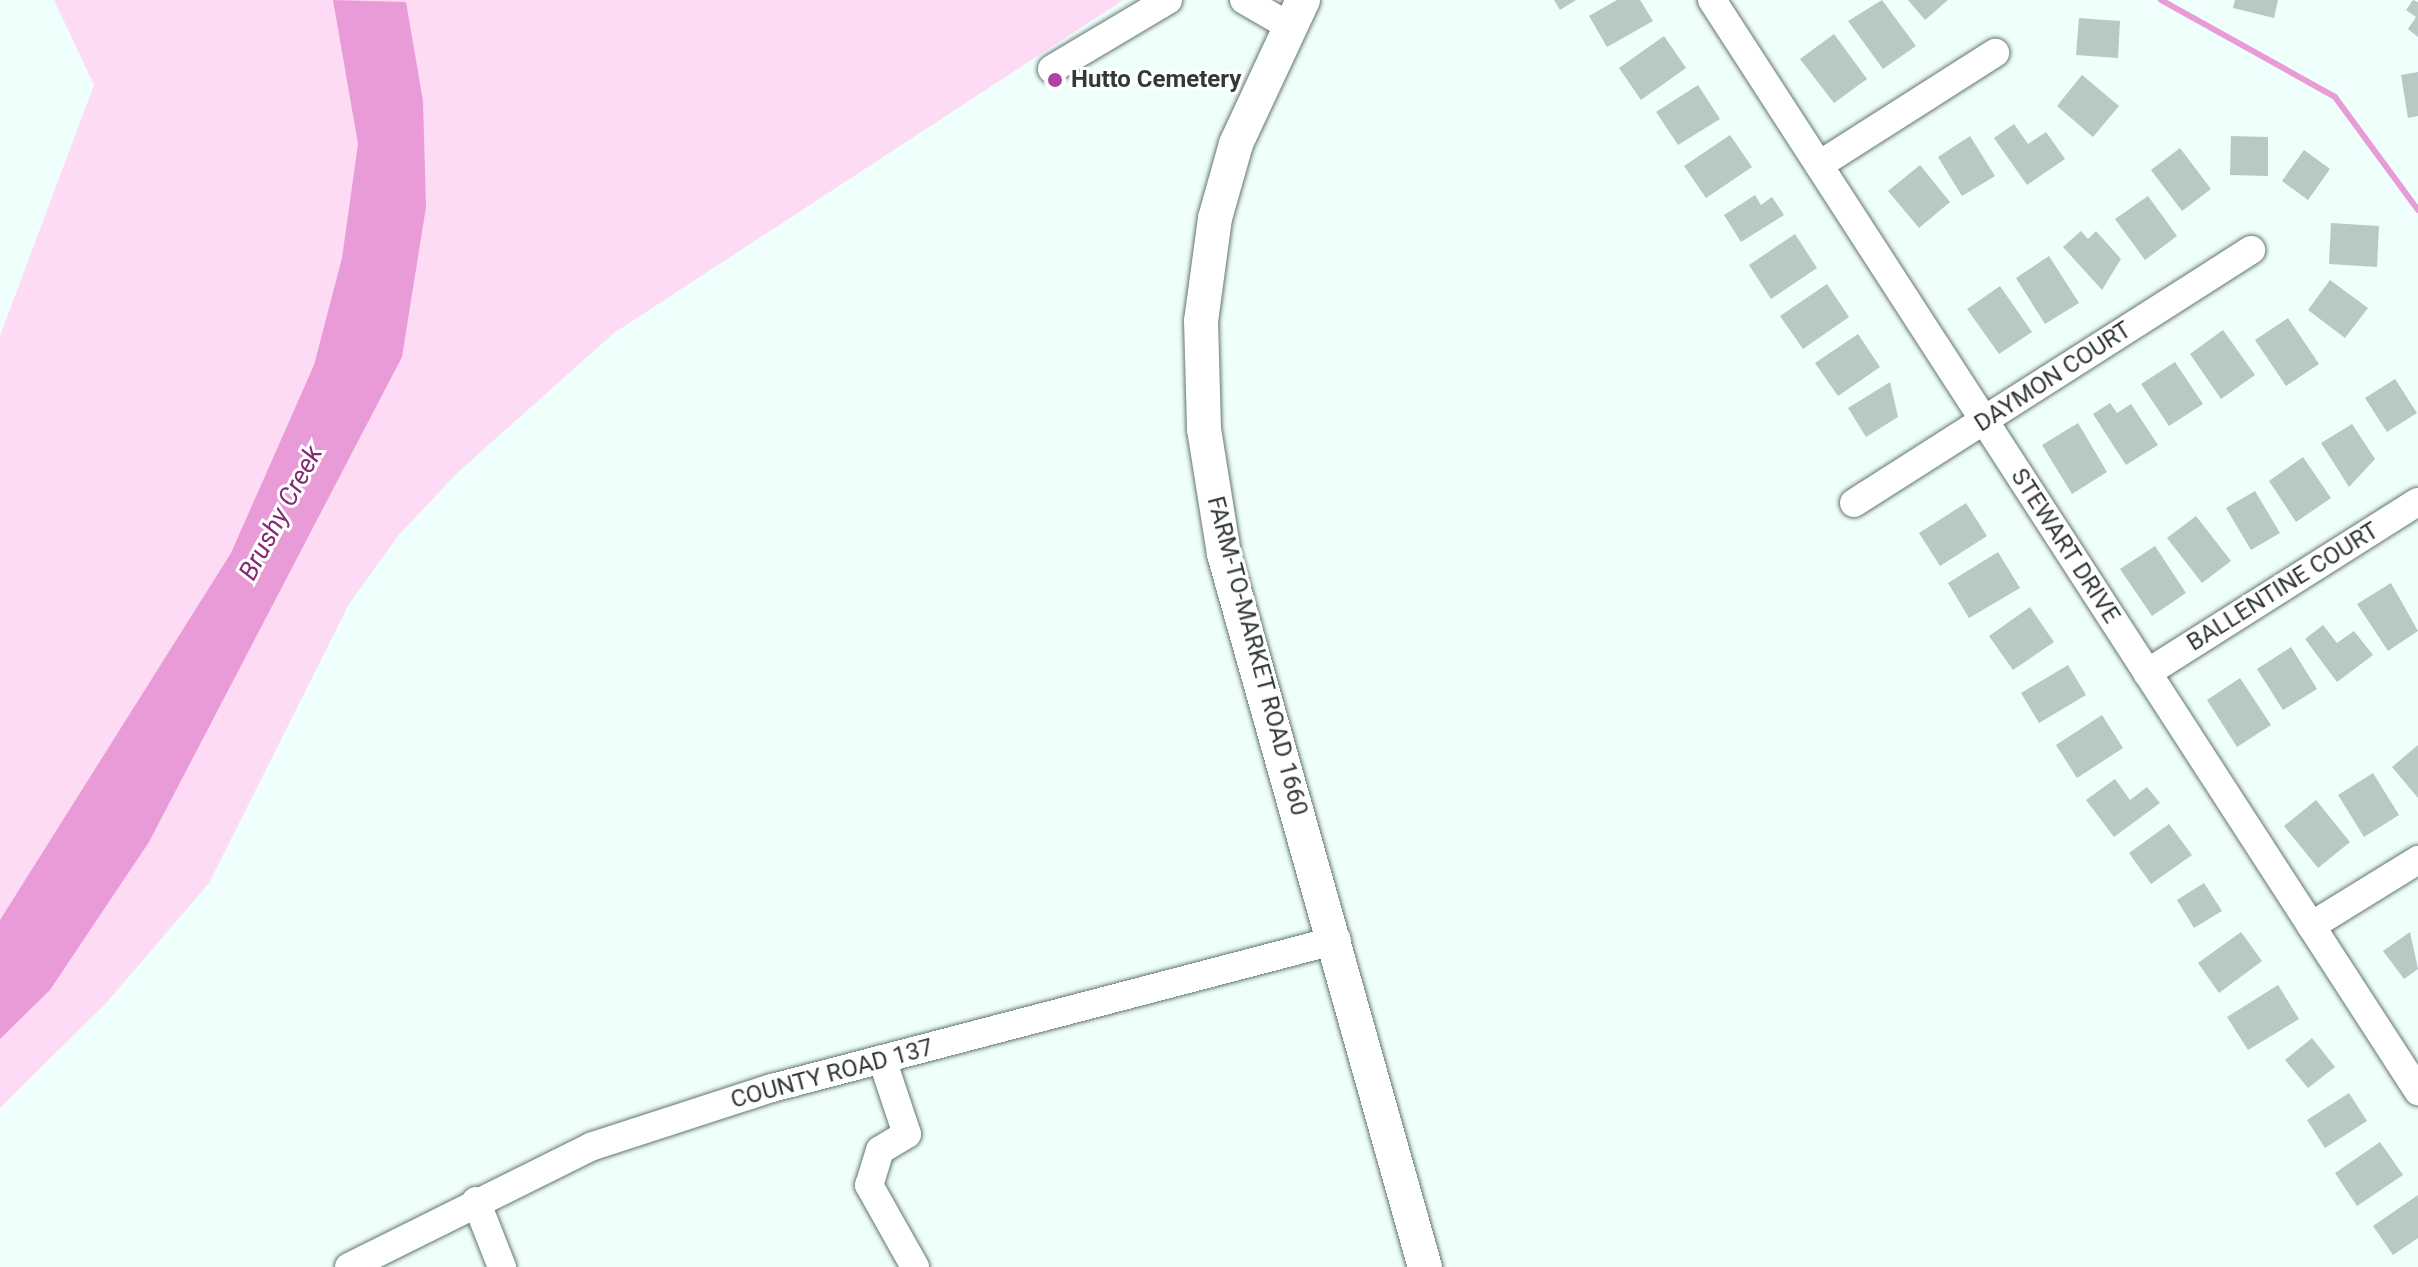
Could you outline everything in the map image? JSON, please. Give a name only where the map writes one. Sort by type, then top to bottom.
[{"type":"main road","name":"FARM-TO-MARKET ROAD 1660","points":[[1296,13],[1236,144],[1215,218],[1200,393],[1224,554],[1337,940],[1425,1267]]},
{"type":"street","points":[[1052,69],[1168,0]]},
{"type":"street","points":[[1244,0],[1296,13]]},
{"type":"street","name":"STEWART DRIVE","points":[[1712,0],[2418,1091]]},
{"type":"street","points":[[1819,165],[1995,53]]},
{"type":"street","name":"DAYMON COURT","points":[[1854,503],[2251,250]]},
{"type":"street","name":"BALLENTINE COURT","points":[[2147,673],[2418,502]]},
{"type":"street","points":[[2311,926],[2418,860]]},
{"type":"street","name":"COUNTY ROAD 137","points":[[349,1267],[476,1201],[593,1146],[882,1059],[1337,940]]},
{"type":"street","points":[[882,1059],[907,1134],[880,1150],[869,1185],[915,1267]]},
{"type":"street","points":[[476,1201],[502,1267]]},
{"type":"shaded area","points":[[54,0],[1123,0],[614,333],[456,474],[398,536],[349,604],[209,883],[107,1002],[0,1108],[0,336],[94,85]]},
{"type":"water","name":"Brushy Creek","points":[[333,0],[406,2],[423,101],[426,207],[402,357],[149,842],[50,990],[0,1039],[0,920],[231,553],[314,365],[342,258],[358,144]]},
{"type":"building","points":[[1554,0],[1576,0],[1560,10]]},
{"type":"building","points":[[1617,0],[1640,0],[1653,21],[1607,47],[1589,16]]},
{"type":"building","points":[[1882,0],[1916,46],[1883,69],[1848,21]]},
{"type":"building","points":[[1908,0],[1948,0],[1925,20]]},
{"type":"building","points":[[2235,0],[2278,0],[2274,18],[2233,8]]},
{"type":"building","points":[[2413,0],[2418,2],[2418,37],[2408,29],[2416,17],[2406,10]]},
{"type":"building","points":[[2079,18],[2120,21],[2118,58],[2076,55]]},
{"type":"building","points":[[1834,34],[1867,79],[1834,103],[1800,59]]},
{"type":"building","points":[[1664,36],[1686,68],[1641,100],[1619,68]]},
{"type":"building","points":[[2418,72],[2418,116],[2408,118],[2401,75]]},
{"type":"building","points":[[2082,75],[2119,106],[2093,137],[2057,106]]},
{"type":"building","points":[[1698,85],[1720,119],[1678,145],[1656,112]]},
{"type":"building","points":[[2014,124],[2028,144],[2046,132],[2065,159],[2027,185],[1994,138]]},
{"type":"building","points":[[1730,135],[1752,167],[1706,198],[1684,166]]},
{"type":"building","points":[[1970,136],[1995,176],[1962,196],[1938,157]]},
{"type":"building","points":[[2231,136],[2268,137],[2268,176],[2230,175]]},
{"type":"building","points":[[2180,148],[2211,189],[2182,211],[2151,170]]},
{"type":"building","points":[[2304,150],[2330,169],[2308,200],[2282,181]]},
{"type":"building","points":[[1920,165],[1950,202],[1919,228],[1888,191]]},
{"type":"building","points":[[1755,195],[1761,205],[1772,197],[1784,215],[1741,242],[1724,215]]},
{"type":"building","points":[[2148,196],[2177,236],[2145,260],[2115,219]]},
{"type":"building","points":[[2331,223],[2379,226],[2377,267],[2329,264]]},
{"type":"building","points":[[2081,231],[2088,239],[2096,231],[2121,259],[2102,290],[2063,247]]},
{"type":"building","points":[[1795,234],[1817,268],[1771,299],[1749,265]]},
{"type":"building","points":[[2049,256],[2079,303],[2045,324],[2016,278]]},
{"type":"building","points":[[2330,280],[2368,308],[2345,338],[2308,310]]},
{"type":"building","points":[[1827,284],[1849,317],[1803,349],[1780,316]]},
{"type":"building","points":[[2000,286],[2032,332],[1999,354],[1967,309]]},
{"type":"building","points":[[2288,318],[2319,364],[2286,386],[2255,340]]},
{"type":"building","points":[[2223,330],[2255,375],[2221,399],[2190,354]]},
{"type":"building","points":[[1858,334],[1880,367],[1838,396],[1815,363]]},
{"type":"building","points":[[2175,362],[2203,404],[2169,426],[2141,384]]},
{"type":"building","points":[[2395,379],[2417,413],[2387,432],[2365,398]]},
{"type":"building","points":[[1890,382],[1898,417],[1866,437],[1848,408]]},
{"type":"building","points":[[2110,403],[2117,413],[2131,404],[2158,445],[2126,465],[2093,414]]},
{"type":"building","points":[[2078,423],[2107,472],[2072,494],[2042,445]]},
{"type":"building","points":[[2352,424],[2375,459],[2349,487],[2321,443]]},
{"type":"building","points":[[2303,457],[2331,498],[2296,522],[2269,481]]},
{"type":"building","points":[[2255,491],[2280,533],[2251,550],[2226,508]]},
{"type":"building","points":[[1966,503],[1987,536],[1940,566],[1919,533]]},
{"type":"building","points":[[2196,516],[2231,561],[2202,583],[2167,538]]},
{"type":"building","points":[[2155,546],[2186,593],[2152,616],[2120,569]]},
{"type":"building","points":[[1998,552],[2020,588],[1969,618],[1948,583]]},
{"type":"building","points":[[2391,583],[2418,631],[2388,651],[2357,604]]},
{"type":"building","points":[[2030,607],[2054,642],[2013,670],[1989,636]]},
{"type":"building","points":[[2323,625],[2337,643],[2354,631],[2373,655],[2337,682],[2305,639]]},
{"type":"building","points":[[2291,647],[2317,689],[2283,710],[2257,669]]},
{"type":"building","points":[[2068,665],[2086,695],[2039,723],[2021,693]]},
{"type":"building","points":[[2240,678],[2271,725],[2237,747],[2207,700]]},
{"type":"building","points":[[2102,715],[2123,748],[2077,778],[2056,745]]},
{"type":"building","points":[[2418,745],[2418,798],[2392,767]]},
{"type":"building","points":[[2373,773],[2399,815],[2364,837],[2338,795]]},
{"type":"building","points":[[2115,779],[2130,800],[2147,787],[2160,803],[2114,837],[2086,800]]},
{"type":"building","points":[[2316,800],[2350,842],[2318,868],[2284,826]]},
{"type":"building","points":[[2169,824],[2192,855],[2151,884],[2129,853]]},
{"type":"building","points":[[2204,883],[2222,911],[2194,928],[2177,900]]},
{"type":"building","points":[[2241,932],[2262,961],[2219,993],[2198,963]]},
{"type":"building","points":[[2410,932],[2418,969],[2404,979],[2383,951]]},
{"type":"building","points":[[2278,985],[2299,1019],[2248,1050],[2227,1017]]},
{"type":"building","points":[[2312,1038],[2335,1067],[2308,1088],[2285,1060]]},
{"type":"building","points":[[2349,1093],[2367,1121],[2325,1148],[2307,1120]]},
{"type":"building","points":[[2380,1142],[2403,1175],[2357,1206],[2335,1173]]},
{"type":"building","points":[[2418,1195],[2418,1238],[2393,1255],[2373,1226]]},
{"type":"waterway","points":[[2161,0],[2335,97],[2418,210]]},
{"type":"place","name":"Hutto Cemetery","points":[[1055,80]]}]
